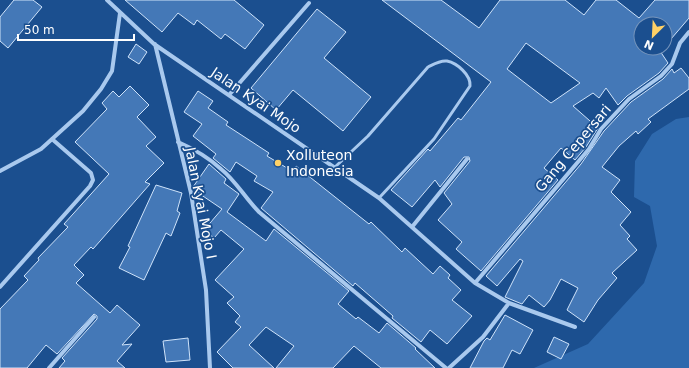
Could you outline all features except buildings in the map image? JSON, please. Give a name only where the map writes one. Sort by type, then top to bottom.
[{"type":"street","name":"Jalan Kyai Mojo","points":[[107,0],[154,44],[379,198],[475,282],[510,303],[575,326]]},
{"type":"street","points":[[229,95],[309,3]]},
{"type":"street","points":[[0,171],[41,149],[83,111],[109,77],[115,51],[120,13]]},
{"type":"street","name":"Gang Cepersari","points":[[475,282],[589,149],[601,129],[629,99],[661,76],[672,64],[680,43],[689,32]]},
{"type":"street","name":"Jalan Kyai Mojo I","points":[[154,44],[191,193],[206,290],[210,368]]},
{"type":"street","points":[[0,287],[93,180],[91,174],[52,139]]},
{"type":"street","points":[[178,142],[198,151],[222,169],[245,198],[259,212],[446,368]]},
{"type":"street","points":[[412,227],[467,159]]},
{"type":"street","points":[[449,368],[483,337],[510,303]]},
{"type":"street","points":[[49,368],[94,317]]},
{"type":"lane","points":[[335,168],[368,136],[428,67],[447,61],[467,73],[470,80],[470,86],[434,139],[379,198]]},
{"type":"shaded area","points":[[689,117],[689,368],[534,368],[588,344],[644,283],[657,246],[650,206],[634,197],[635,161],[652,134],[676,119]]},
{"type":"place","name":"Xolluteon Indonesia","points":[[278,163]]}]
